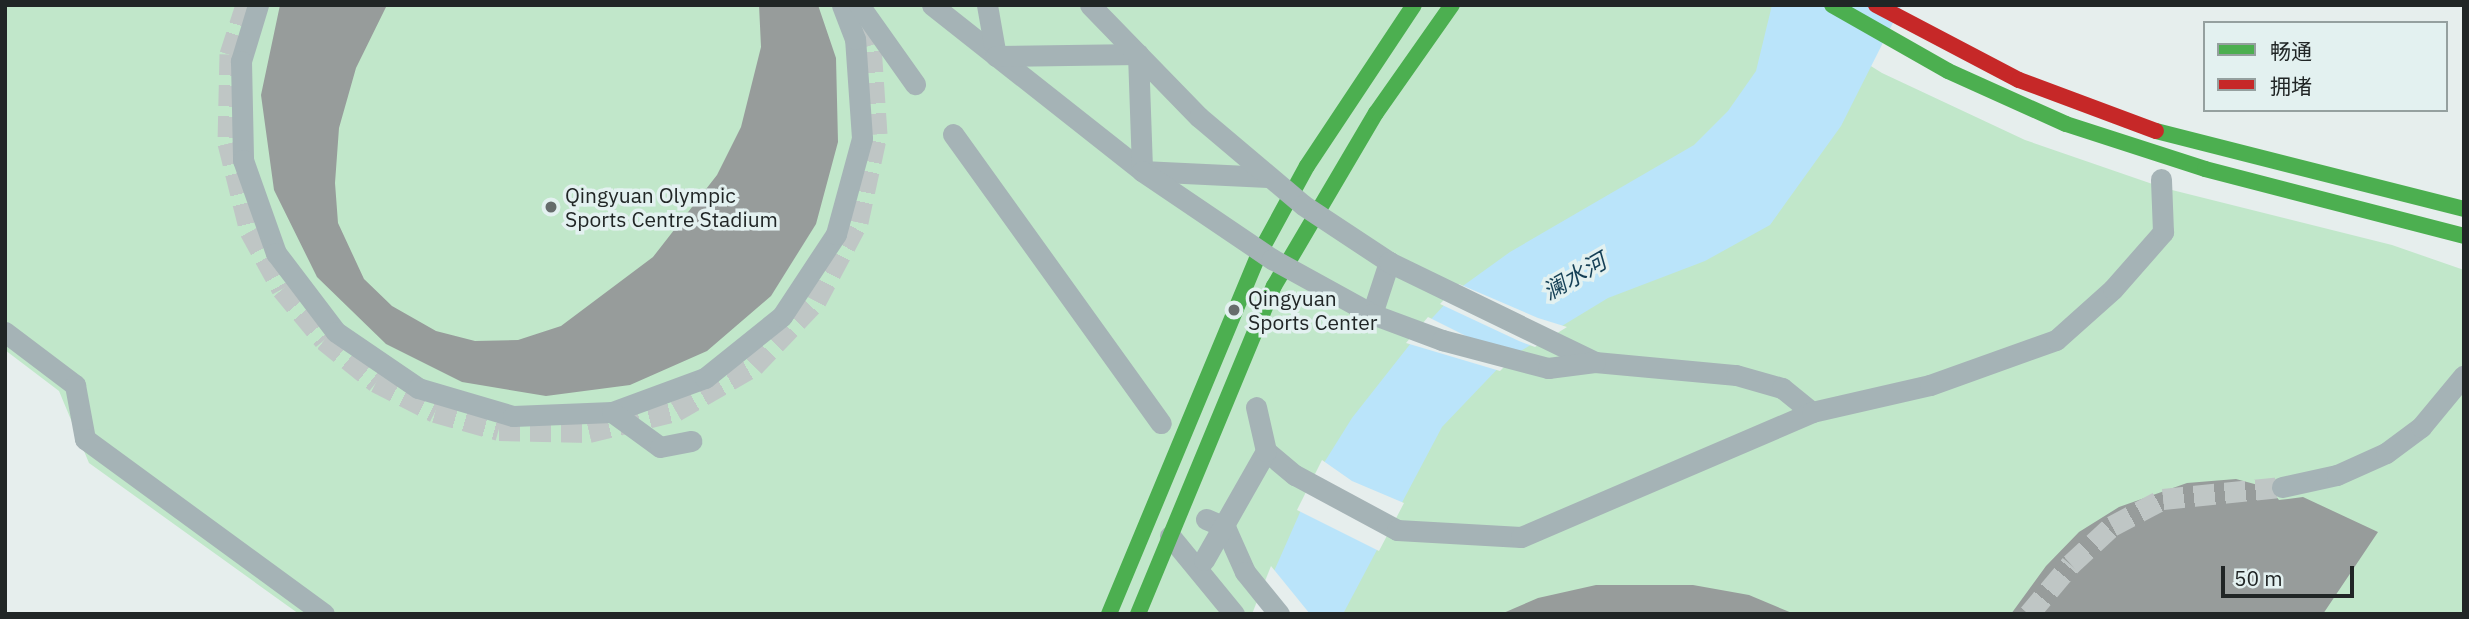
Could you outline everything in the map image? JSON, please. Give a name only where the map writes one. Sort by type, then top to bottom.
[{"type":"street","points":[[258,5],[241,61],[243,160],[276,253],[336,332],[418,388],[513,416],[612,412],[705,378],[782,316],[836,234],[862,138],[855,39],[842,5]]},
{"type":"street","points":[[859,5],[915,83]]},
{"type":"street","points":[[932,5],[1142,171],[1272,260],[1372,314],[1442,340],[1548,368],[1595,362],[1736,375],[1782,388],[1812,412]]},
{"type":"street","points":[[987,5],[996,56]]},
{"type":"street","points":[[1090,5],[1199,117],[1268,177],[1389,262],[1595,362]]},
{"type":"street","points":[[1109,614],[1259,254],[1307,166],[1414,5]]},
{"type":"street","points":[[1138,614],[1274,286],[1376,113],[1452,5]]},
{"type":"street","points":[[1832,5],[1889,40],[2005,98],[2129,147],[2464,236]]},
{"type":"street","points":[[1876,5],[2019,80],[2143,128],[2464,209]]},
{"type":"street","points":[[996,56],[1138,54]]},
{"type":"street","points":[[1138,54],[1142,171]]},
{"type":"street","points":[[953,134],[1161,424]]},
{"type":"street","points":[[1142,171],[1268,177]]},
{"type":"street","points":[[1256,407],[1266,451],[1294,475],[1397,530],[1521,537],[1812,412],[1930,385],[2056,340],[2113,289],[2163,232],[2161,179]]},
{"type":"street","points":[[1372,314],[1389,262]]},
{"type":"street","points":[[5,332],[75,385],[85,439],[324,614]]},
{"type":"street","points":[[2281,487],[2337,475],[2386,453],[2421,427],[2464,375]]},
{"type":"street","points":[[612,412],[660,447],[691,441]]},
{"type":"street","points":[[1204,560],[1216,523],[1266,451]]},
{"type":"street","points":[[1216,523],[1245,572],[1279,614]]},
{"type":"street","points":[[1170,536],[1231,609]]},
{"type":"green space","name":"Qingyuan Sports Center","points":[[5,5],[1773,5],[1882,73],[2025,140],[2164,188],[2392,245],[2464,270],[2464,614],[299,614],[89,463],[59,391],[5,350]]},
{"type":"water","name":"澜水河","points":[[1772,5],[1902,5],[1841,126],[1770,225],[1705,261],[1608,298],[1506,360],[1442,427],[1343,614],[1255,614],[1317,474],[1352,418],[1422,329],[1460,288],[1510,252],[1694,145],[1728,111],[1756,71]]},
{"type":"pier","points":[[1459,284],[1538,318],[1567,327],[1535,347],[1519,341],[1440,304]]},
{"type":"pier","points":[[1428,317],[1509,362],[1500,371],[1406,343]]},
{"type":"pier","points":[[1322,460],[1352,481],[1404,503],[1379,551],[1297,510]]},
{"type":"pier","points":[[1271,566],[1310,614],[1252,614]]},
{"type":"building","points":[[280,5],[387,5],[356,68],[339,128],[335,183],[338,223],[364,279],[392,306],[436,331],[475,341],[518,340],[561,326],[653,257],[717,175],[741,127],[761,47],[759,5],[818,5],[836,58],[838,142],[816,224],[771,296],[707,351],[630,385],[546,396],[462,382],[386,344],[317,277],[274,190],[261,95]]},
{"type":"building","points":[[2236,479],[2269,488],[2279,500],[2303,497],[2378,532],[2323,614],[2011,614],[2046,566],[2079,532],[2119,507],[2187,483]]},
{"type":"building","points":[[1596,585],[1693,585],[1749,595],[1792,613],[1501,614],[1538,598]]},
{"type":"tunnel","points":[[246,5],[230,54],[228,143],[250,231],[282,289],[324,340],[376,382],[435,412],[499,430],[589,432],[676,411],[754,366],[816,301],[858,222],[877,134],[871,45],[861,11]]},
{"type":"tunnel","points":[[2029,614],[2071,564],[2112,526],[2163,499],[2282,487]]},
{"type":"traffic: fast","points":[[1109,614],[1259,254],[1307,166],[1414,5]]},
{"type":"traffic: fast","points":[[1138,614],[1274,286],[1376,113],[1452,5]]},
{"type":"traffic: fast","points":[[1832,5],[1948,71],[2066,124],[2205,169],[2464,236]]},
{"type":"traffic: fast","points":[[2156,131],[2464,209]]},
{"type":"traffic: jam","points":[[1876,5],[2019,80],[2156,131]]},
{"type":"place","name":"Qingyuan Olympic Sports Centre Stadium","points":[[551,207]]},
{"type":"place","name":"Qingyuan Sports Center","points":[[1234,310]]}]
